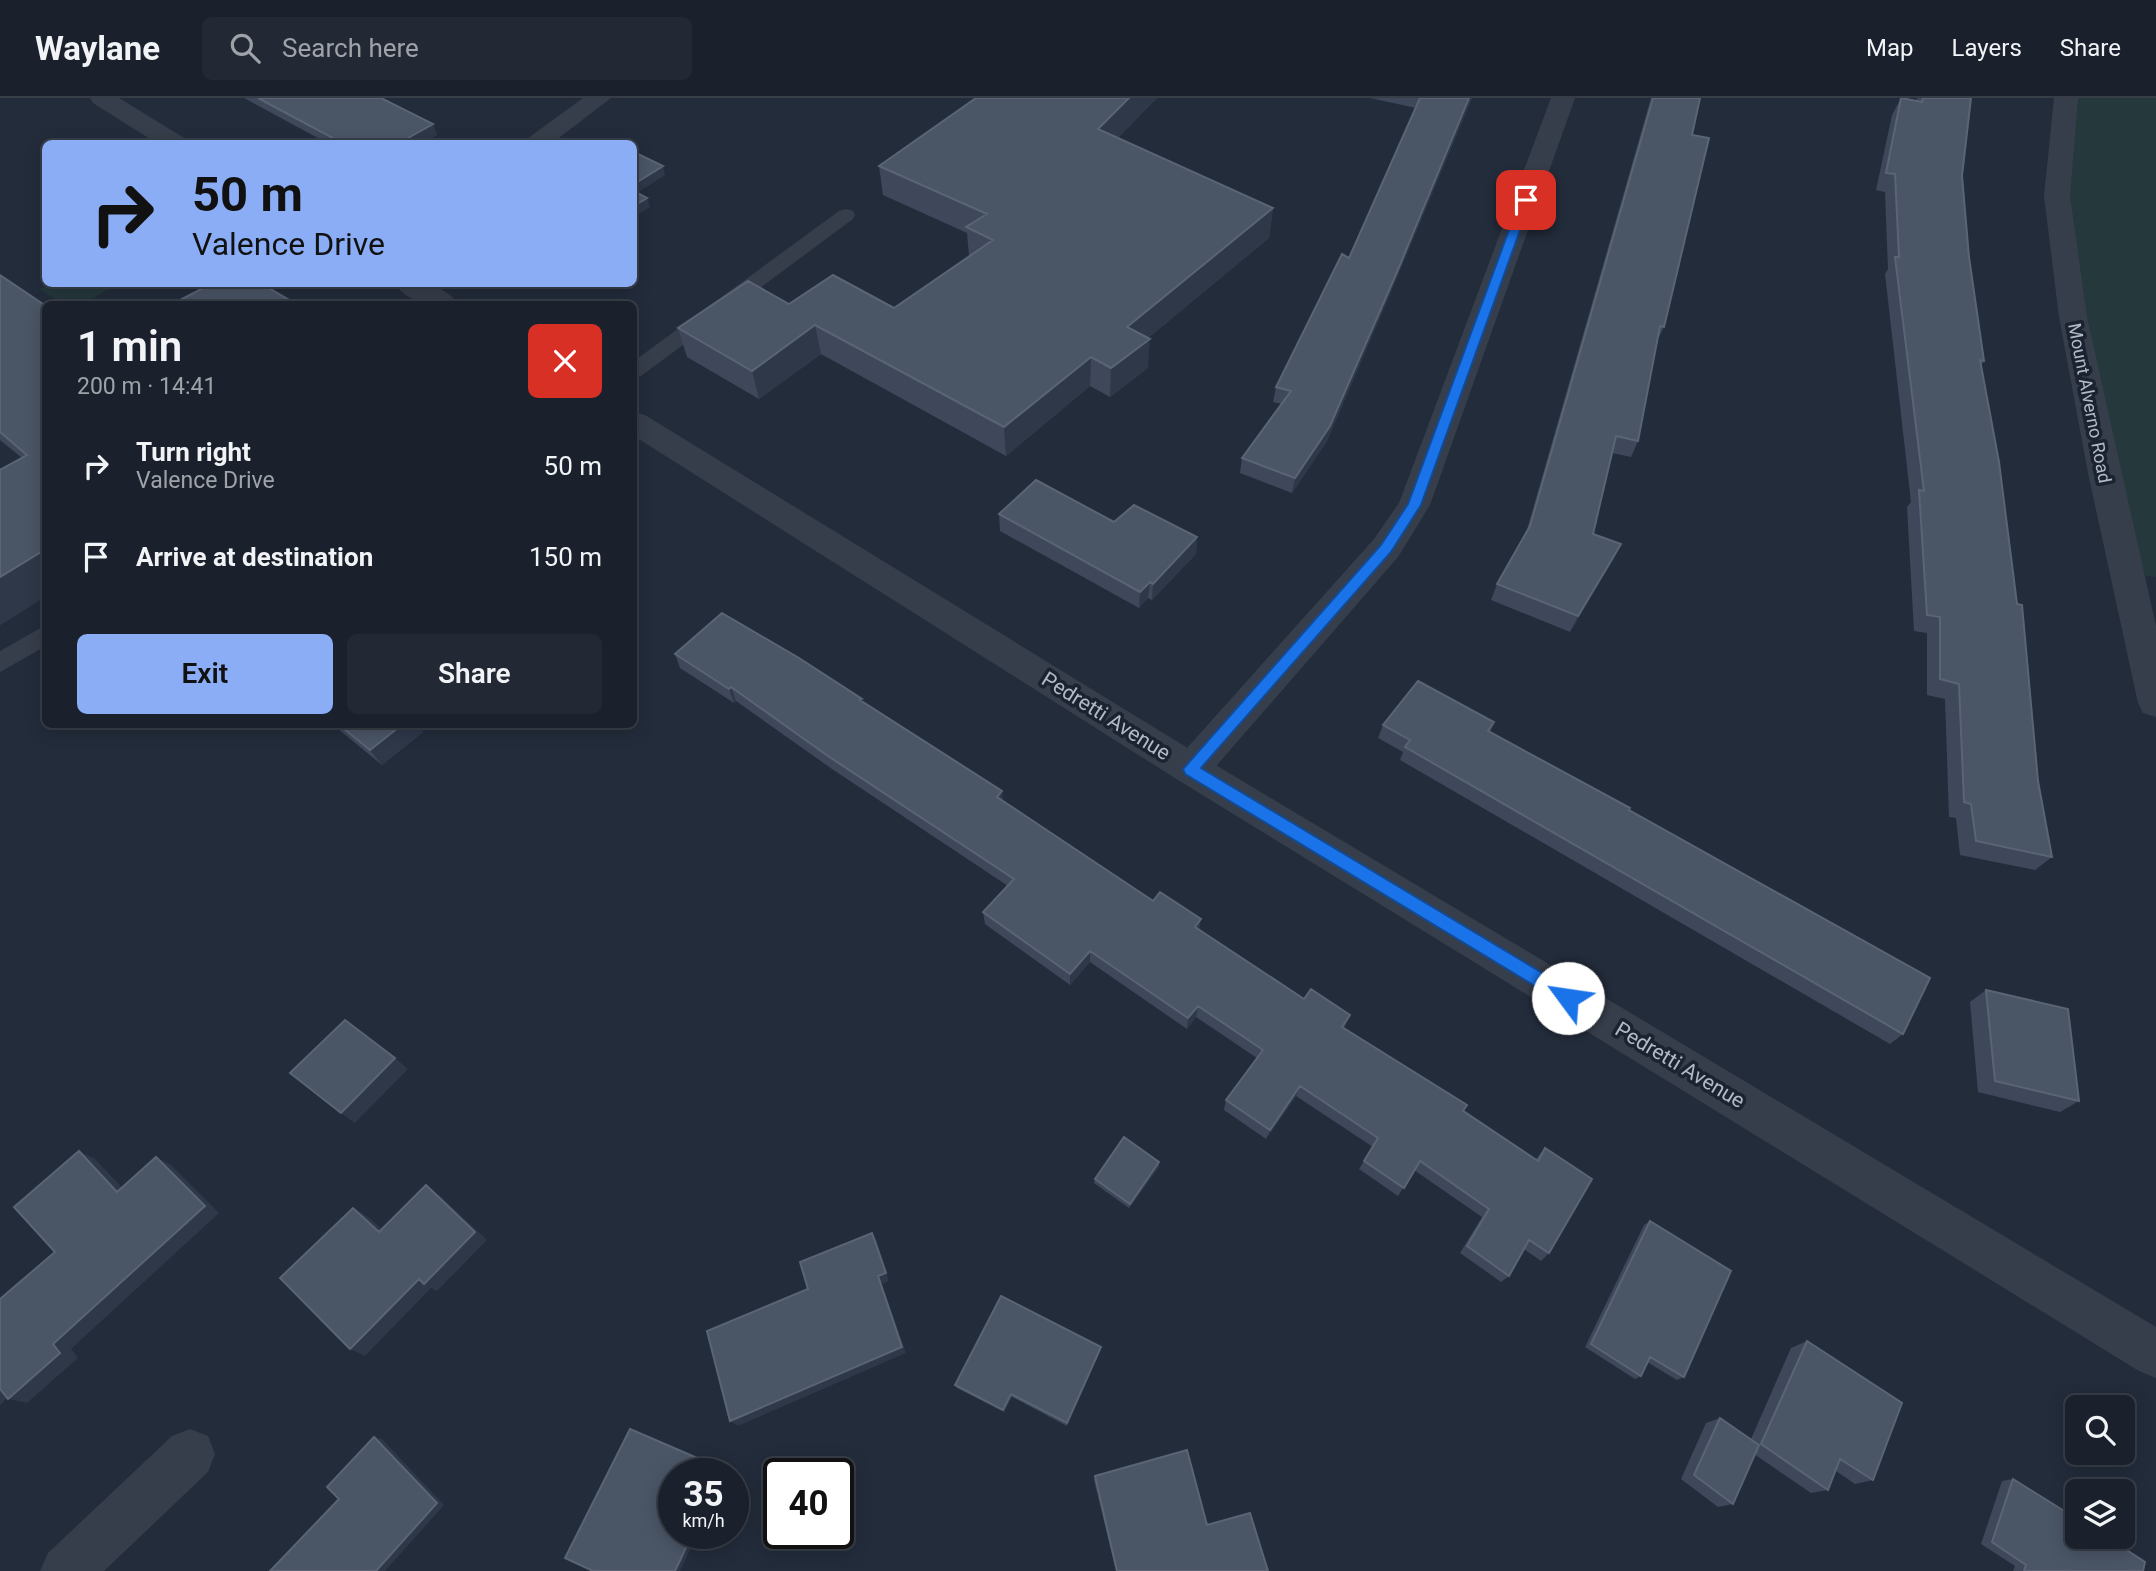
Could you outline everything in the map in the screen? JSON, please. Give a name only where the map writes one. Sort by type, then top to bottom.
[{"type":"street","points":[[102,98],[170,140]]},
{"type":"street","points":[[539,140],[599,98]]},
{"type":"street","points":[[1191,769],[1386,548],[1414,505],[1563,98]]},
{"type":"street","name":"Mount Alverno Road","points":[[2066,98],[2057,197],[2076,330],[2106,486],[2147,625],[2156,703]]},
{"type":"street","points":[[414,287],[439,301]]},
{"type":"street","name":"Pedretti Avenue","points":[[637,424],[1191,769],[2156,1354]]},
{"type":"street","points":[[66,1571],[190,1454]]},
{"type":"lane","points":[[637,368],[846,215]]},
{"type":"lane","points":[[0,663],[42,637]]},
{"type":"green space","points":[[2066,98],[2156,98],[2156,577],[2126,573],[2073,317]]},
{"type":"green space","points":[[113,287],[87,301],[61,301],[40,289]]},
{"type":"building","points":[[258,98],[381,98],[433,124],[404,140],[337,140]]},
{"type":"building","points":[[976,98],[1129,98],[1098,129],[1273,208],[1127,327],[1150,339],[1111,368],[1091,357],[1004,427],[815,325],[752,371],[678,328],[748,281],[789,304],[833,275],[894,308],[993,240],[966,227],[987,214],[879,166]]},
{"type":"building","points":[[1420,98],[1469,98],[1330,426],[1295,478],[1242,458],[1291,391],[1276,387],[1342,254],[1349,258]]},
{"type":"building","points":[[1653,98],[1700,98],[1692,135],[1709,138],[1664,327],[1660,326],[1638,441],[1616,436],[1593,534],[1621,544],[1578,616],[1497,584],[1530,526]]},
{"type":"building","points":[[1901,98],[1922,102],[1923,98],[1971,98],[1962,176],[1969,257],[1984,361],[1980,360],[1999,462],[2017,604],[2022,605],[2038,781],[2052,857],[1976,841],[1971,804],[1964,802],[1959,684],[1940,679],[1940,617],[1927,615],[1919,490],[1924,491],[1895,257],[1899,257],[1895,174],[1886,173]]},
{"type":"building","points":[[637,153],[663,166],[637,182]]},
{"type":"building","points":[[637,193],[647,198],[637,204]]},
{"type":"building","points":[[0,275],[42,303],[42,551],[0,577],[0,470],[27,455],[0,432]]},
{"type":"building","points":[[205,287],[267,287],[291,301],[185,301],[182,299]]},
{"type":"building","points":[[1036,480],[1114,522],[1134,505],[1197,537],[1153,584],[1150,582],[1140,592],[999,514]]},
{"type":"building","points":[[722,613],[799,658],[1002,791],[997,797],[1153,901],[1160,892],[1201,919],[1195,927],[1304,999],[1311,989],[1350,1015],[1342,1027],[1467,1105],[1463,1111],[1538,1161],[1545,1148],[1592,1179],[1549,1253],[1529,1240],[1509,1276],[1467,1246],[1489,1209],[1420,1161],[1404,1188],[1364,1161],[1378,1138],[1300,1086],[1270,1130],[1226,1100],[1263,1050],[1198,1006],[1188,1018],[1090,951],[1070,974],[983,912],[1014,879],[828,756],[731,687],[729,689],[675,654]]},
{"type":"building","points":[[1418,681],[1494,722],[1488,731],[1930,978],[1903,1034],[1405,747],[1410,740],[1383,725]]},
{"type":"building","points":[[343,728],[398,728],[370,750]]},
{"type":"building","points":[[1986,990],[2068,1009],[2079,1101],[1995,1081]]},
{"type":"building","points":[[345,1020],[395,1058],[341,1113],[290,1073]]},
{"type":"building","points":[[1124,1137],[1159,1162],[1130,1204],[1095,1179]]},
{"type":"building","points":[[79,1151],[117,1192],[156,1157],[205,1206],[53,1344],[60,1353],[8,1399],[0,1389],[0,1299],[55,1252],[14,1207]]},
{"type":"building","points":[[426,1185],[475,1232],[424,1284],[419,1279],[350,1349],[280,1278],[353,1208],[379,1232]]},
{"type":"building","points":[[1650,1221],[1731,1271],[1684,1377],[1650,1357],[1641,1376],[1591,1344]]},
{"type":"building","points":[[872,1233],[886,1273],[878,1276],[902,1347],[730,1421],[707,1331],[808,1289],[800,1262]]},
{"type":"building","points":[[1001,1296],[1101,1347],[1067,1423],[1011,1394],[1003,1410],[955,1385]]},
{"type":"building","points":[[1807,1341],[1902,1403],[1873,1480],[1840,1459],[1828,1490],[1761,1444]]},
{"type":"building","points":[[1720,1418],[1759,1445],[1733,1504],[1694,1475]]},
{"type":"building","points":[[630,1429],[697,1458],[658,1458],[658,1549],[685,1549],[675,1571],[593,1571],[565,1558]]},
{"type":"building","points":[[374,1437],[437,1503],[376,1571],[270,1571],[339,1499],[327,1487]]},
{"type":"building","points":[[1187,1450],[1207,1525],[1250,1513],[1268,1571],[1117,1571],[1095,1476]]},
{"type":"building","points":[[2013,1479],[2065,1512],[2065,1549],[2125,1549],[2145,1562],[2143,1571],[2024,1571],[2026,1565],[1992,1542]]},
{"type":"route","points":[[1526,200],[1414,505],[1386,548],[1191,769],[1568,998]]}]
